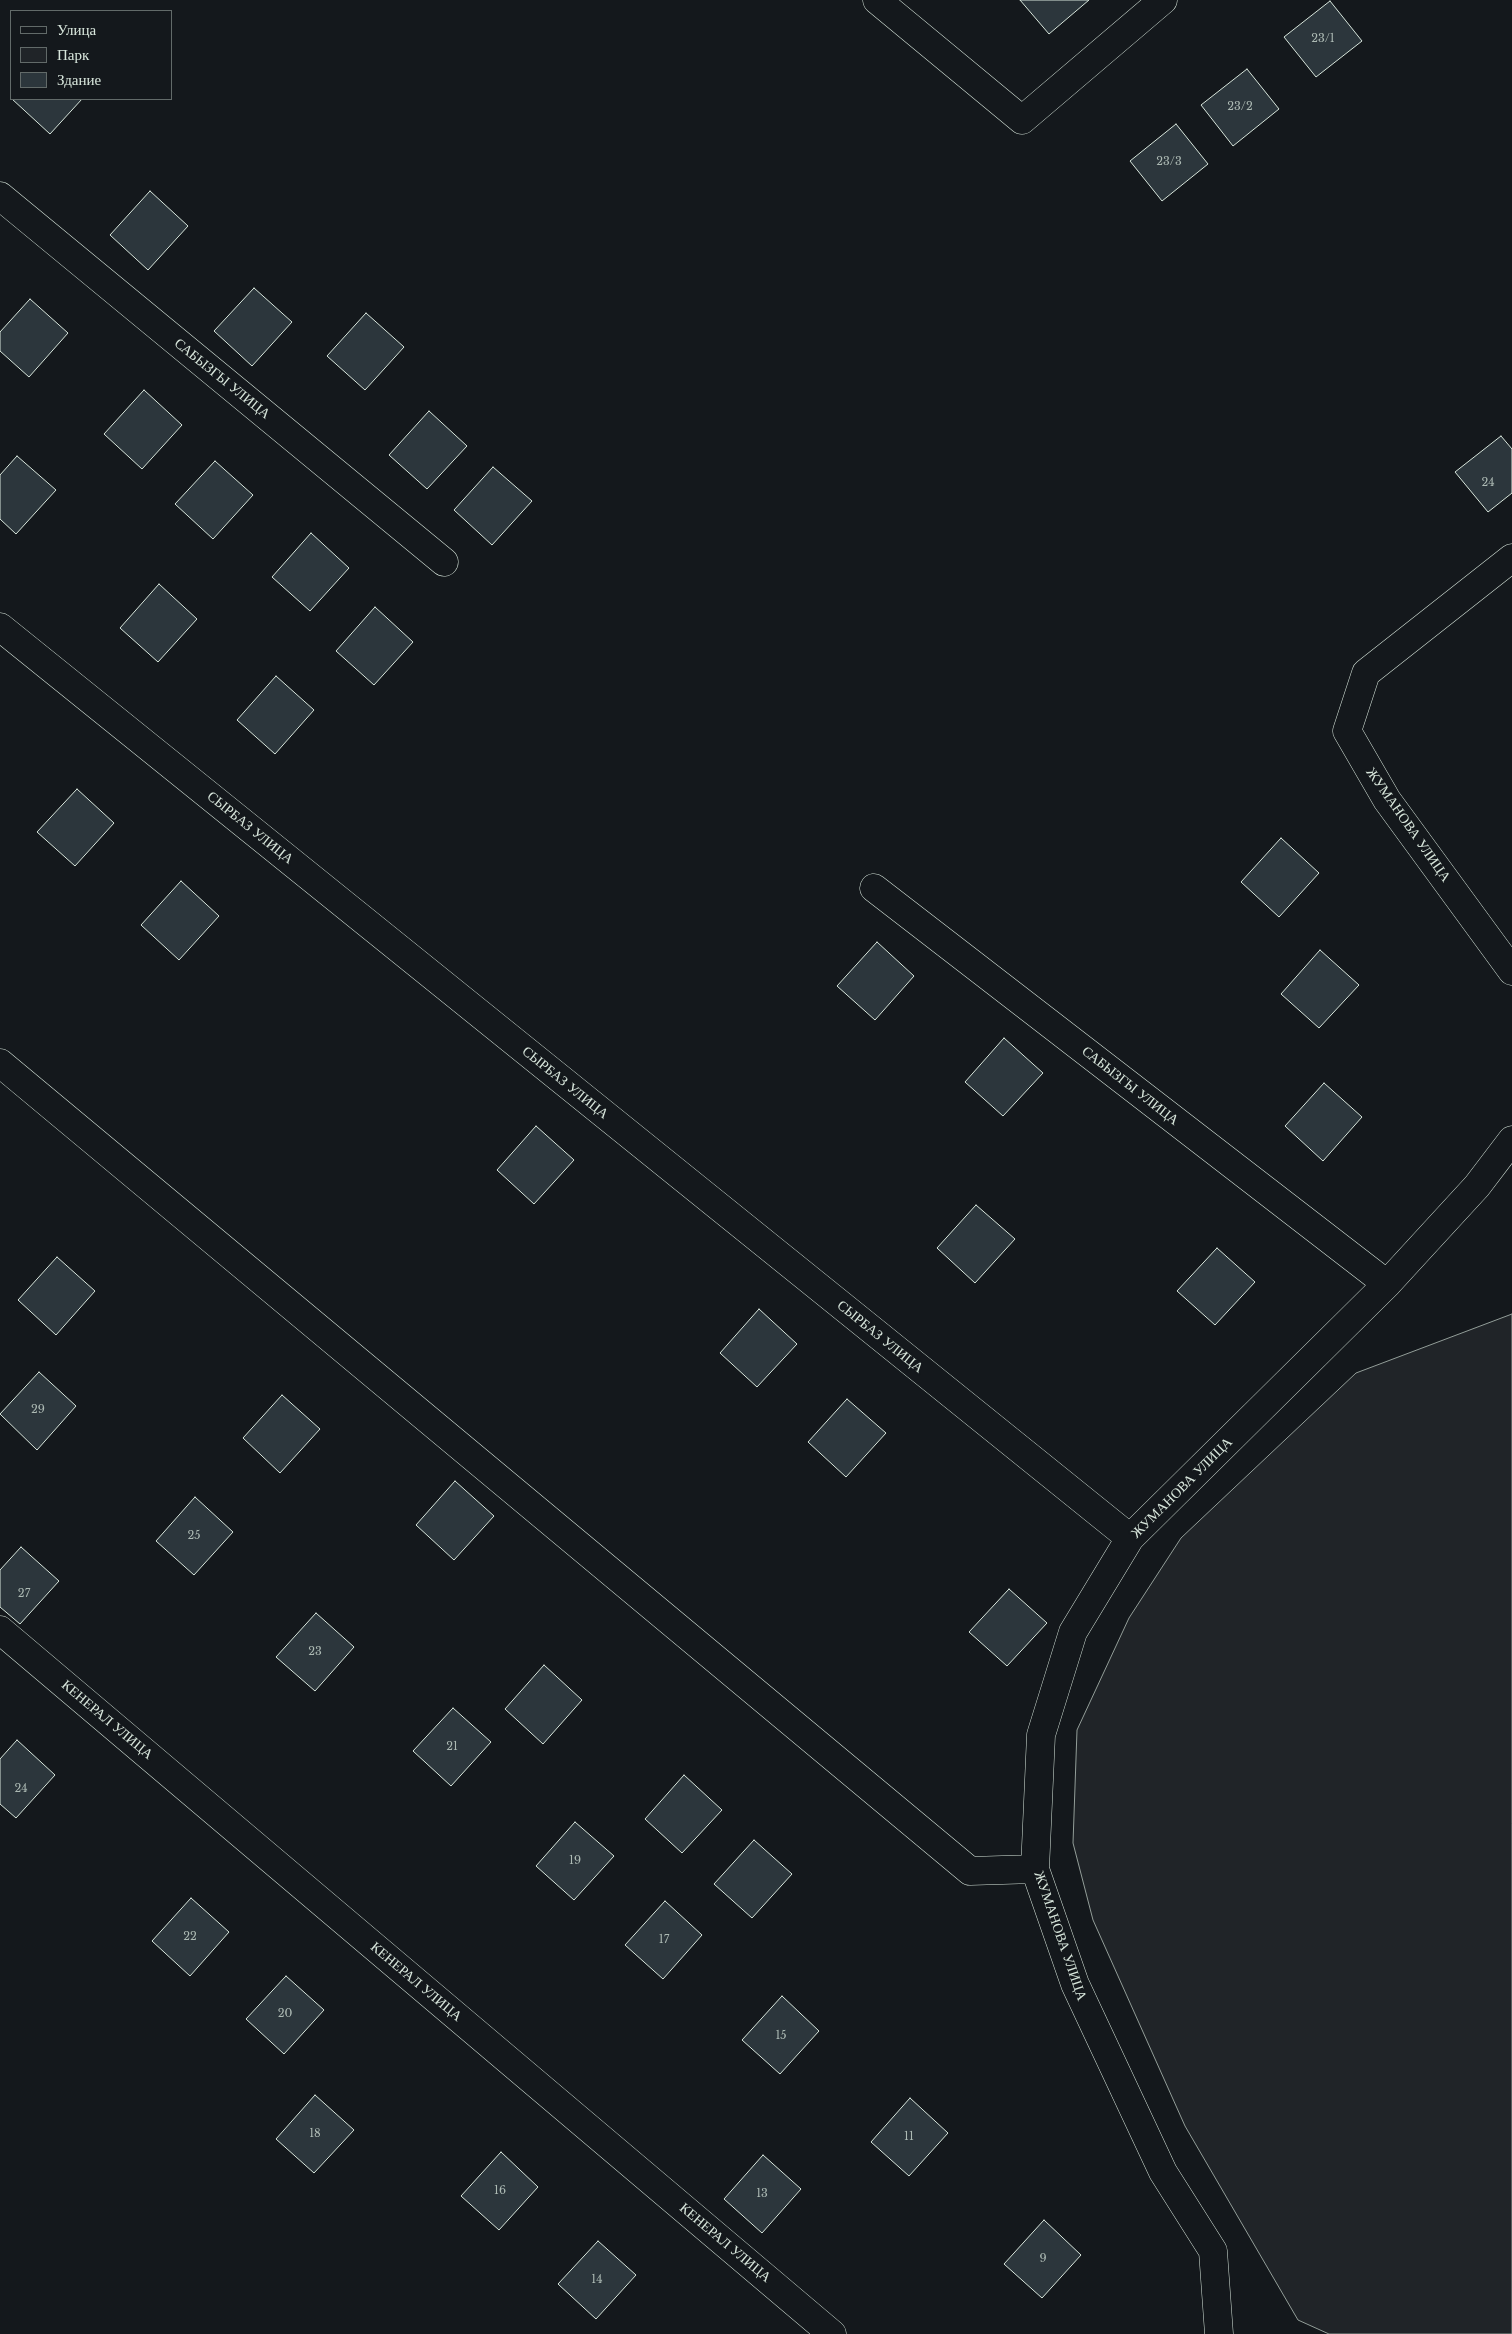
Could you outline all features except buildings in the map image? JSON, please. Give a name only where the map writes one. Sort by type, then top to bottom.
[{"type":"street","points":[[877,0],[1022,120],[1163,0]]},
{"type":"street","name":"САБЫЗГЫ УЛИЦА","points":[[0,196],[444,562]]},
{"type":"street","name":"ЖУМАНОВА УЛИЦА","points":[[1512,558],[1366,674],[1347,731],[1387,800],[1512,971]]},
{"type":"street","name":"СЫРБАЗ УЛИЦА","points":[[0,627],[1130,1538]]},
{"type":"street","name":"САБЫЗГЫ УЛИЦА","points":[[874,888],[1387,1284]]},
{"type":"street","points":[[0,1063],[970,1871],[1035,1869]]},
{"type":"street","name":"ЖУМАНОВА УЛИЦА","points":[[1219,2334],[1213,2252],[1163,2172],[1075,1984],[1035,1869],[1041,1735],[1073,1632],[1130,1538],[1387,1284],[1477,1186],[1512,1140]]},
{"type":"street","name":"КЕНЕРАЛ УЛИЦА","points":[[0,1630],[832,2334]]},
{"type":"green space","points":[[1512,1314],[1512,2334],[1329,2334],[1298,2320],[1185,2126],[1093,1920],[1073,1843],[1077,1730],[1129,1618],[1181,1538],[1356,1373]]}]
